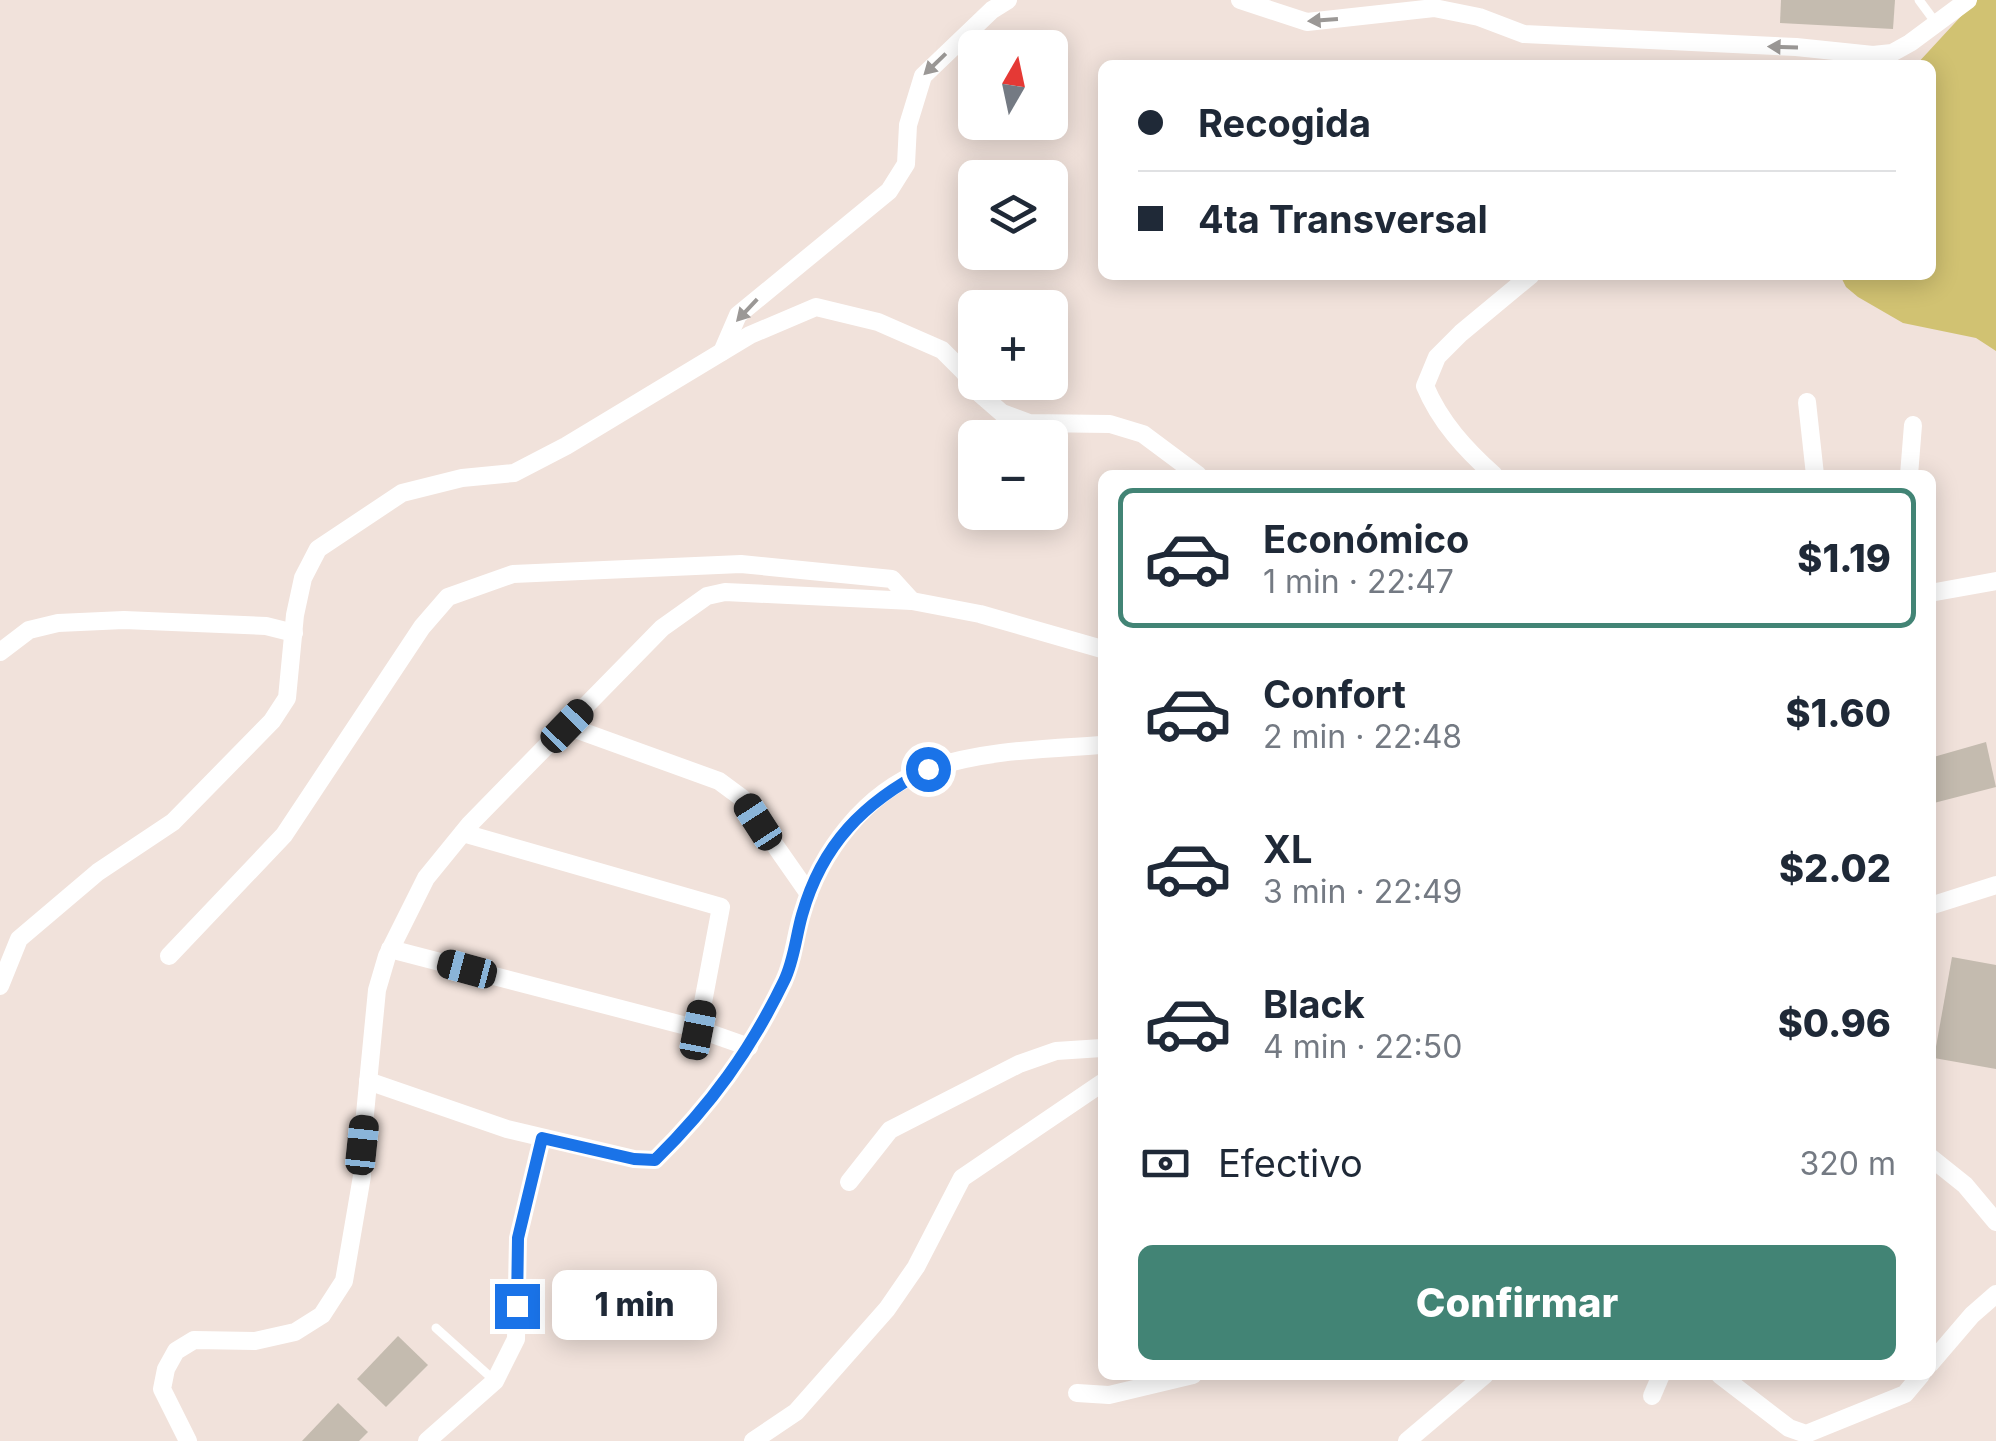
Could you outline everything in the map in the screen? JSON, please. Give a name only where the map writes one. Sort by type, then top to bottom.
[{"type":"street","points":[[722,352],[738,315],[888,191],[906,164],[908,125],[923,76],[992,10],[1008,0]]},
{"type":"street","points":[[1240,0],[1308,22],[1434,8],[1479,17],[1524,34],[1796,46],[1874,55],[1892,52],[1937,26],[1968,0]]},
{"type":"street","points":[[1489,470],[1434,409],[1426,386],[1437,357],[1525,280]]},
{"type":"street","points":[[0,986],[20,939],[98,872],[173,822],[272,721],[287,698],[302,578],[318,549],[402,493],[462,478],[514,472],[566,446],[750,336],[816,308],[878,322],[942,350],[964,372],[978,394],[1002,414],[1029,423],[1110,424],[1142,434],[1191,470]]},
{"type":"street","points":[[1807,402],[1814,470]]},
{"type":"street","points":[[1910,470],[1914,425]]},
{"type":"street","points":[[169,956],[284,835],[422,626],[448,597],[514,574],[741,564],[892,579],[912,600]]},
{"type":"street","points":[[1936,592],[1996,581]]},
{"type":"street","points":[[188,1441],[162,1388],[176,1351],[194,1340],[255,1341],[295,1332],[322,1314],[344,1281],[356,1229],[377,990],[390,949],[426,878],[463,833],[662,628],[707,596],[726,592],[912,600],[980,614],[1098,647]]},
{"type":"street","points":[[0,652],[29,630],[58,623],[124,620],[266,626],[294,633]]},
{"type":"street","points":[[567,726],[719,781],[742,798],[809,894]]},
{"type":"street","points":[[368,1081],[507,1129],[634,1159],[655,1160],[685,1130],[749,1048],[786,976],[809,894],[833,846],[860,812],[890,789],[928,769],[1000,753],[1098,745]]},
{"type":"street","points":[[463,833],[721,907],[698,1030]]},
{"type":"street","points":[[1936,904],[1996,884]]},
{"type":"street","points":[[390,949],[698,1030],[749,1048]]},
{"type":"street","points":[[849,1182],[890,1130],[1020,1064],[1056,1051],[1098,1048]]},
{"type":"street","points":[[753,1441],[796,1412],[886,1309],[916,1267],[962,1178],[1098,1086]]},
{"type":"street","points":[[427,1441],[494,1381],[516,1340],[518,1238],[542,1138]]},
{"type":"street","points":[[1936,1162],[1965,1185],[1996,1222]]},
{"type":"street","points":[[1936,1357],[1972,1314],[1996,1294]]},
{"type":"street","points":[[1077,1393],[1109,1395],[1172,1380]]},
{"type":"street","points":[[1407,1441],[1479,1380]]},
{"type":"street","points":[[1652,1396],[1659,1380]]},
{"type":"street","points":[[1727,1380],[1789,1428],[1806,1434],[1905,1394],[1917,1380]]},
{"type":"lane","points":[[1918,0],[1937,26]]},
{"type":"lane","points":[[436,1328],[494,1381]]},
{"type":"shaded area","points":[[1976,0],[1996,0],[1996,351],[1976,338],[1903,323],[1858,297],[1842,280],[1936,280],[1936,60],[1921,60]]},
{"type":"building","points":[[1781,0],[1895,0],[1893,29],[1780,23]]},
{"type":"building","points":[[1986,742],[1996,787],[1936,802],[1936,756]]},
{"type":"building","points":[[1952,957],[1996,965],[1996,1069],[1936,1058]]},
{"type":"building","points":[[398,1336],[428,1365],[386,1407],[357,1379]]},
{"type":"building","points":[[338,1403],[368,1432],[359,1441],[302,1441]]},
{"type":"route","points":[[517,1306],[518,1238],[542,1138],[634,1159],[655,1160],[685,1130],[744,1057],[786,976],[802,911],[833,846],[860,812],[890,789],[928,769]]}]
